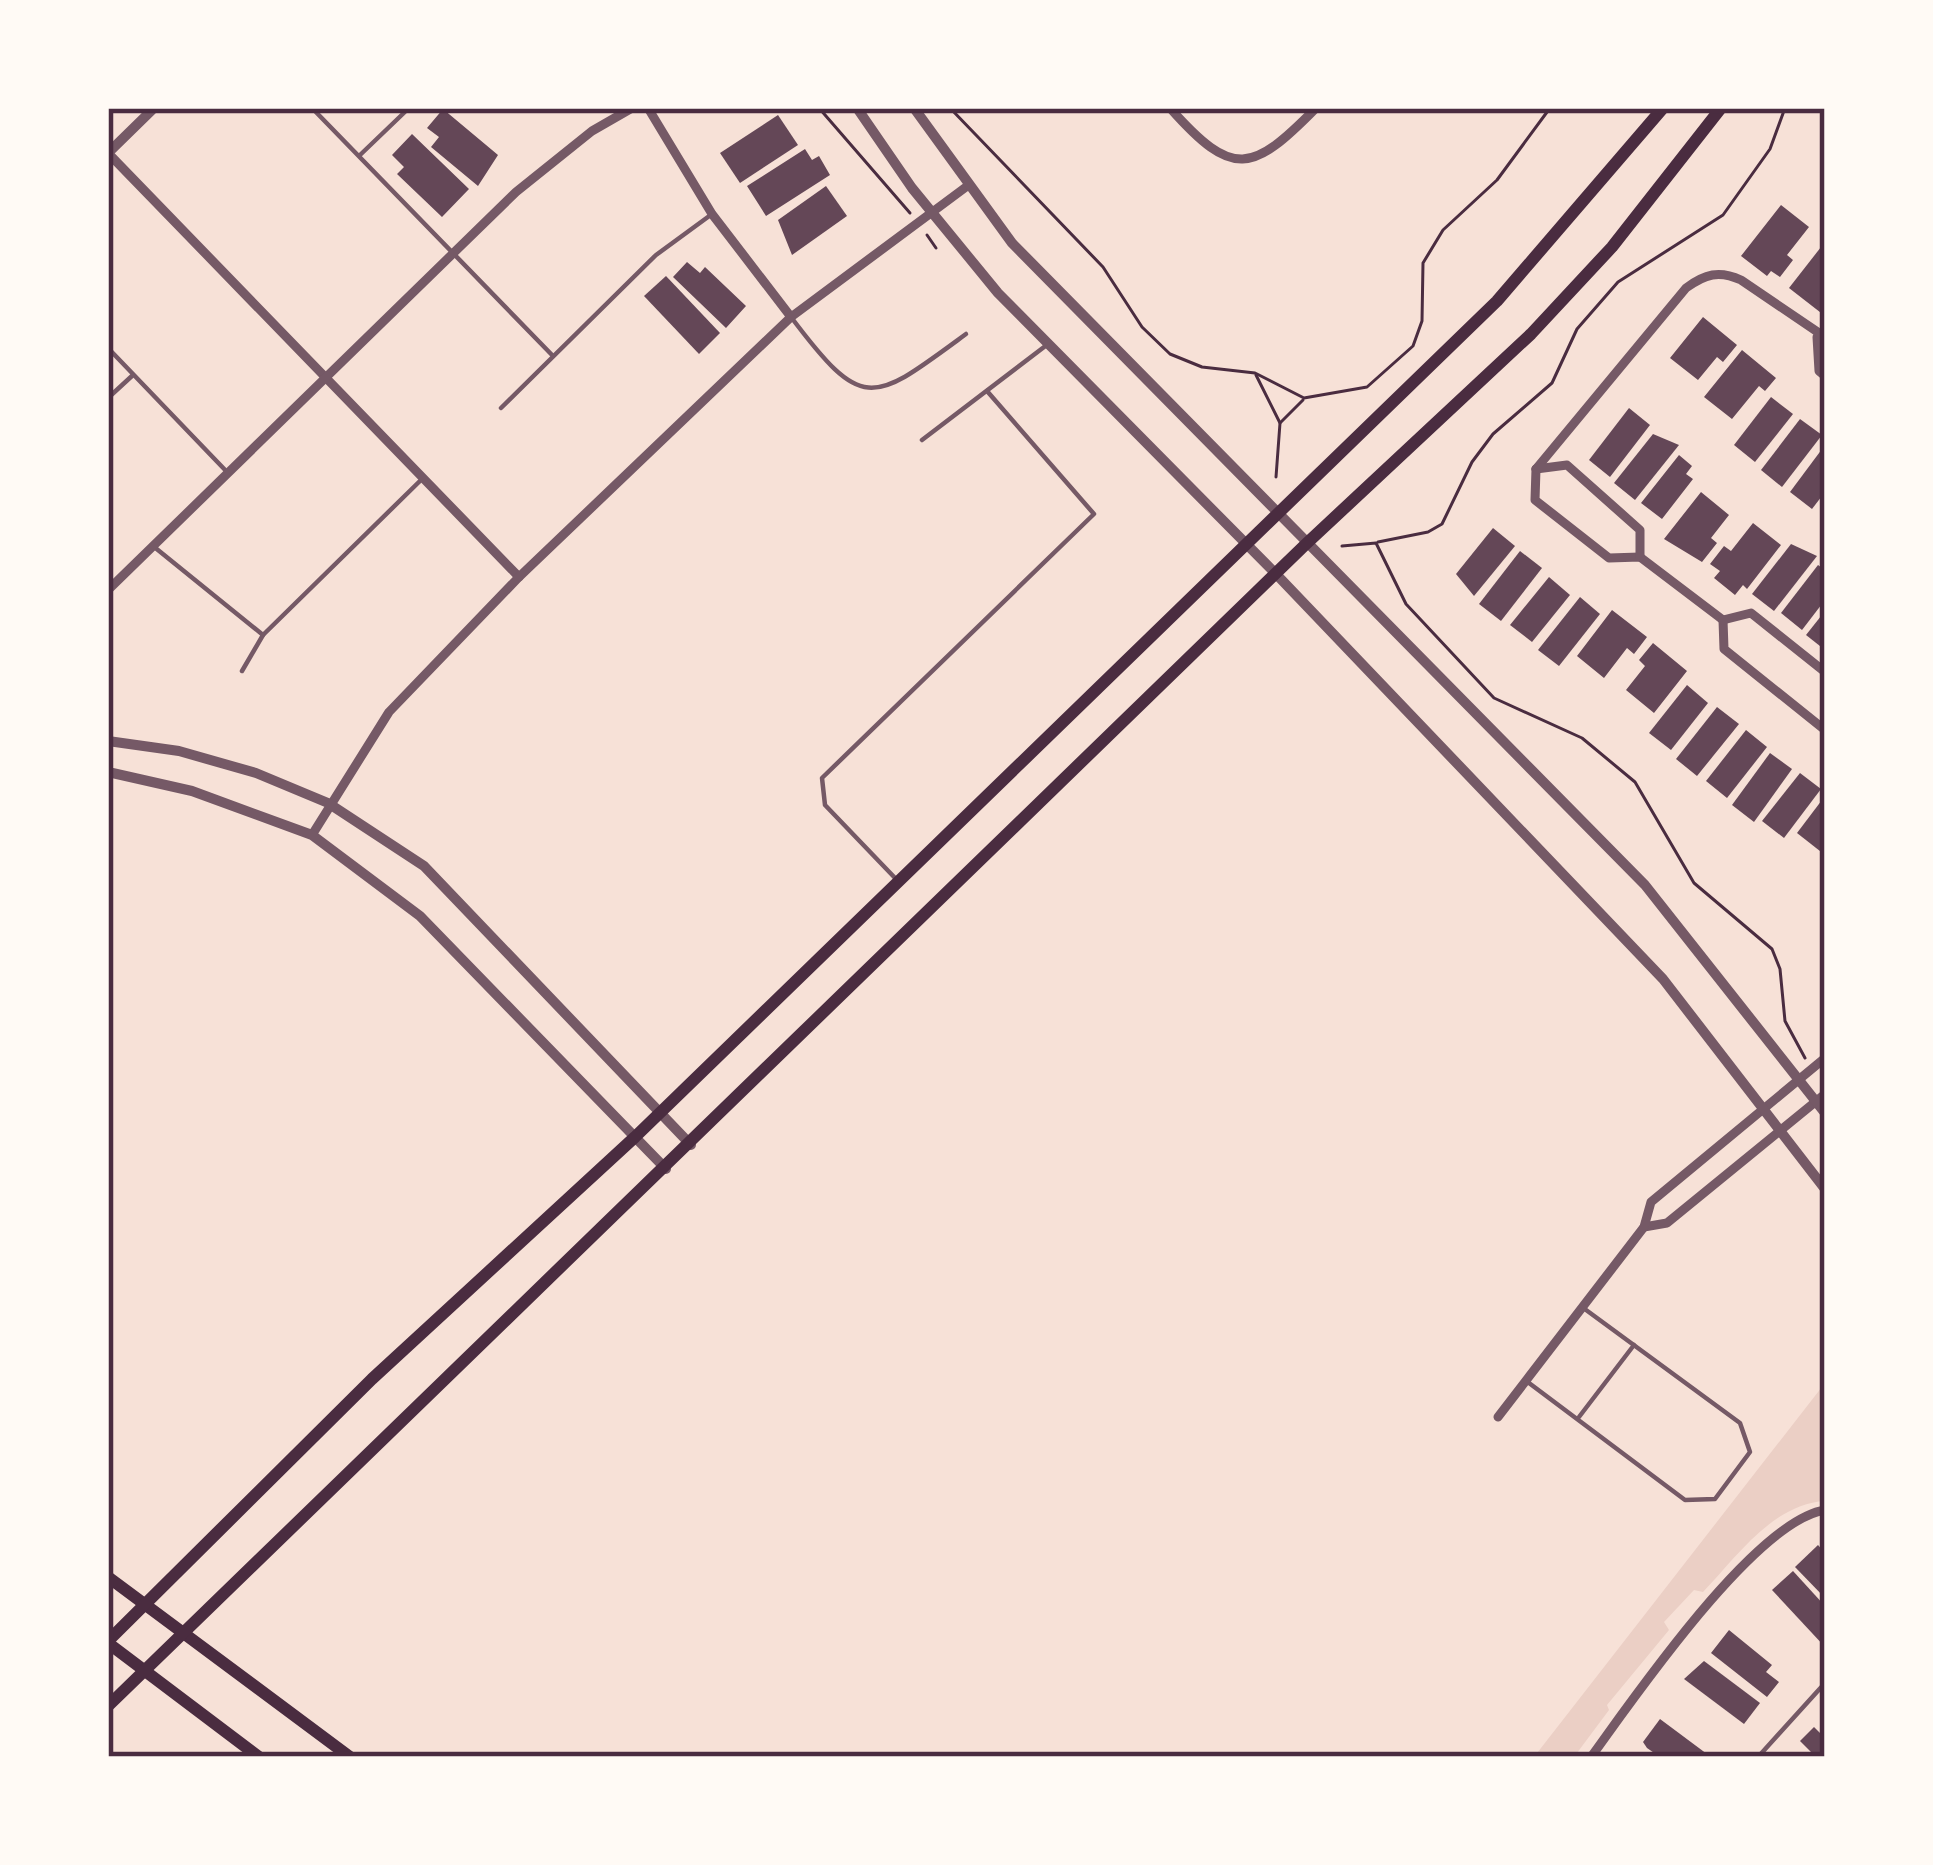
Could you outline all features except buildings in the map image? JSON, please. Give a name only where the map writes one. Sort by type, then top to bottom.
[{"type":"main road","points":[[259,1757],[108,1642],[372,1379],[635,1137],[1497,301],[1663,108]]},
{"type":"main road","points":[[108,1706],[1306,544],[1531,334],[1612,247],[1721,108]]},
{"type":"main road","points":[[108,1577],[350,1757]]},
{"type":"street","points":[[154,108],[108,153],[519,577]]},
{"type":"street","points":[[108,590],[551,161],[632,108]]},
{"type":"street","points":[[648,108],[712,214],[790,317]]},
{"type":"street","points":[[857,108],[931,212],[1048,344],[1623,934],[1825,1189]]},
{"type":"street","points":[[914,108],[966,187],[1012,243],[1645,885],[1798,1077],[1820,1098],[1825,1113]]},
{"type":"street","points":[[1170,108],[1226,161],[1250,162],[1276,149],[1316,108]]},
{"type":"street","points":[[312,835],[328,802],[388,712],[519,577],[790,317],[966,187]]},
{"type":"street","points":[[1723,620],[1640,556],[1609,558],[1535,500],[1536,470],[1686,288],[1714,273],[1741,280],[1821,337],[1819,371],[1825,376]]},
{"type":"street","points":[[1536,470],[1567,464],[1640,530],[1640,556]]},
{"type":"street","points":[[1723,620],[1751,613],[1825,672]]},
{"type":"street","points":[[1723,620],[1724,649],[1825,730]]},
{"type":"street","points":[[108,741],[179,751],[256,773],[328,802],[424,866],[691,1145]]},
{"type":"street","points":[[108,772],[192,791],[312,835],[420,916],[666,1169]]},
{"type":"street","points":[[1498,1417],[1644,1227],[1651,1202],[1825,1058]]},
{"type":"street","points":[[1644,1227],[1667,1222],[1820,1098]]},
{"type":"street","points":[[1596,1755],[1698,1615],[1788,1528],[1825,1510]]},
{"type":"lane","points":[[312,108],[553,356]]},
{"type":"lane","points":[[360,155],[409,108]]},
{"type":"lane","points":[[501,408],[656,255],[712,214]]},
{"type":"lane","points":[[790,317],[830,369],[855,388],[877,391],[911,374],[965,334]]},
{"type":"lane","points":[[922,440],[1048,344]]},
{"type":"lane","points":[[108,348],[228,473]]},
{"type":"lane","points":[[108,398],[133,374]]},
{"type":"lane","points":[[897,880],[825,805],[822,778],[1094,514],[987,391]]},
{"type":"lane","points":[[242,671],[262,635],[423,478]]},
{"type":"lane","points":[[154,546],[262,635]]},
{"type":"lane","points":[[1525,1379],[1685,1500],[1715,1499],[1750,1452],[1740,1423],[1582,1307]]},
{"type":"lane","points":[[1577,1419],[1634,1345]]},
{"type":"lane","points":[[1759,1757],[1825,1683]]},
{"type":"path","points":[[819,108],[936,248]]},
{"type":"path","points":[[950,108],[1103,267],[1142,327],[1170,354],[1202,367],[1255,373],[1304,398]]},
{"type":"path","points":[[1280,423],[1304,398],[1367,387],[1413,346],[1422,321],[1423,263],[1443,230],[1497,180],[1550,108]]},
{"type":"path","points":[[1342,546],[1428,532],[1442,524],[1472,462],[1493,434],[1552,383],[1577,329],[1618,282],[1723,215],[1770,149],[1785,108]]},
{"type":"path","points":[[1255,373],[1280,423],[1276,478]]},
{"type":"path","points":[[1376,543],[1382,564],[1406,604],[1494,698],[1582,738],[1635,782],[1694,883],[1772,949],[1785,1021],[1806,1060]]},
{"type":"shaded area","points":[[1825,1383],[1825,1501],[1806,1504],[1772,1522],[1703,1592],[1694,1590],[1664,1622],[1669,1630],[1607,1705],[1609,1710],[1574,1757],[1534,1757]]}]
